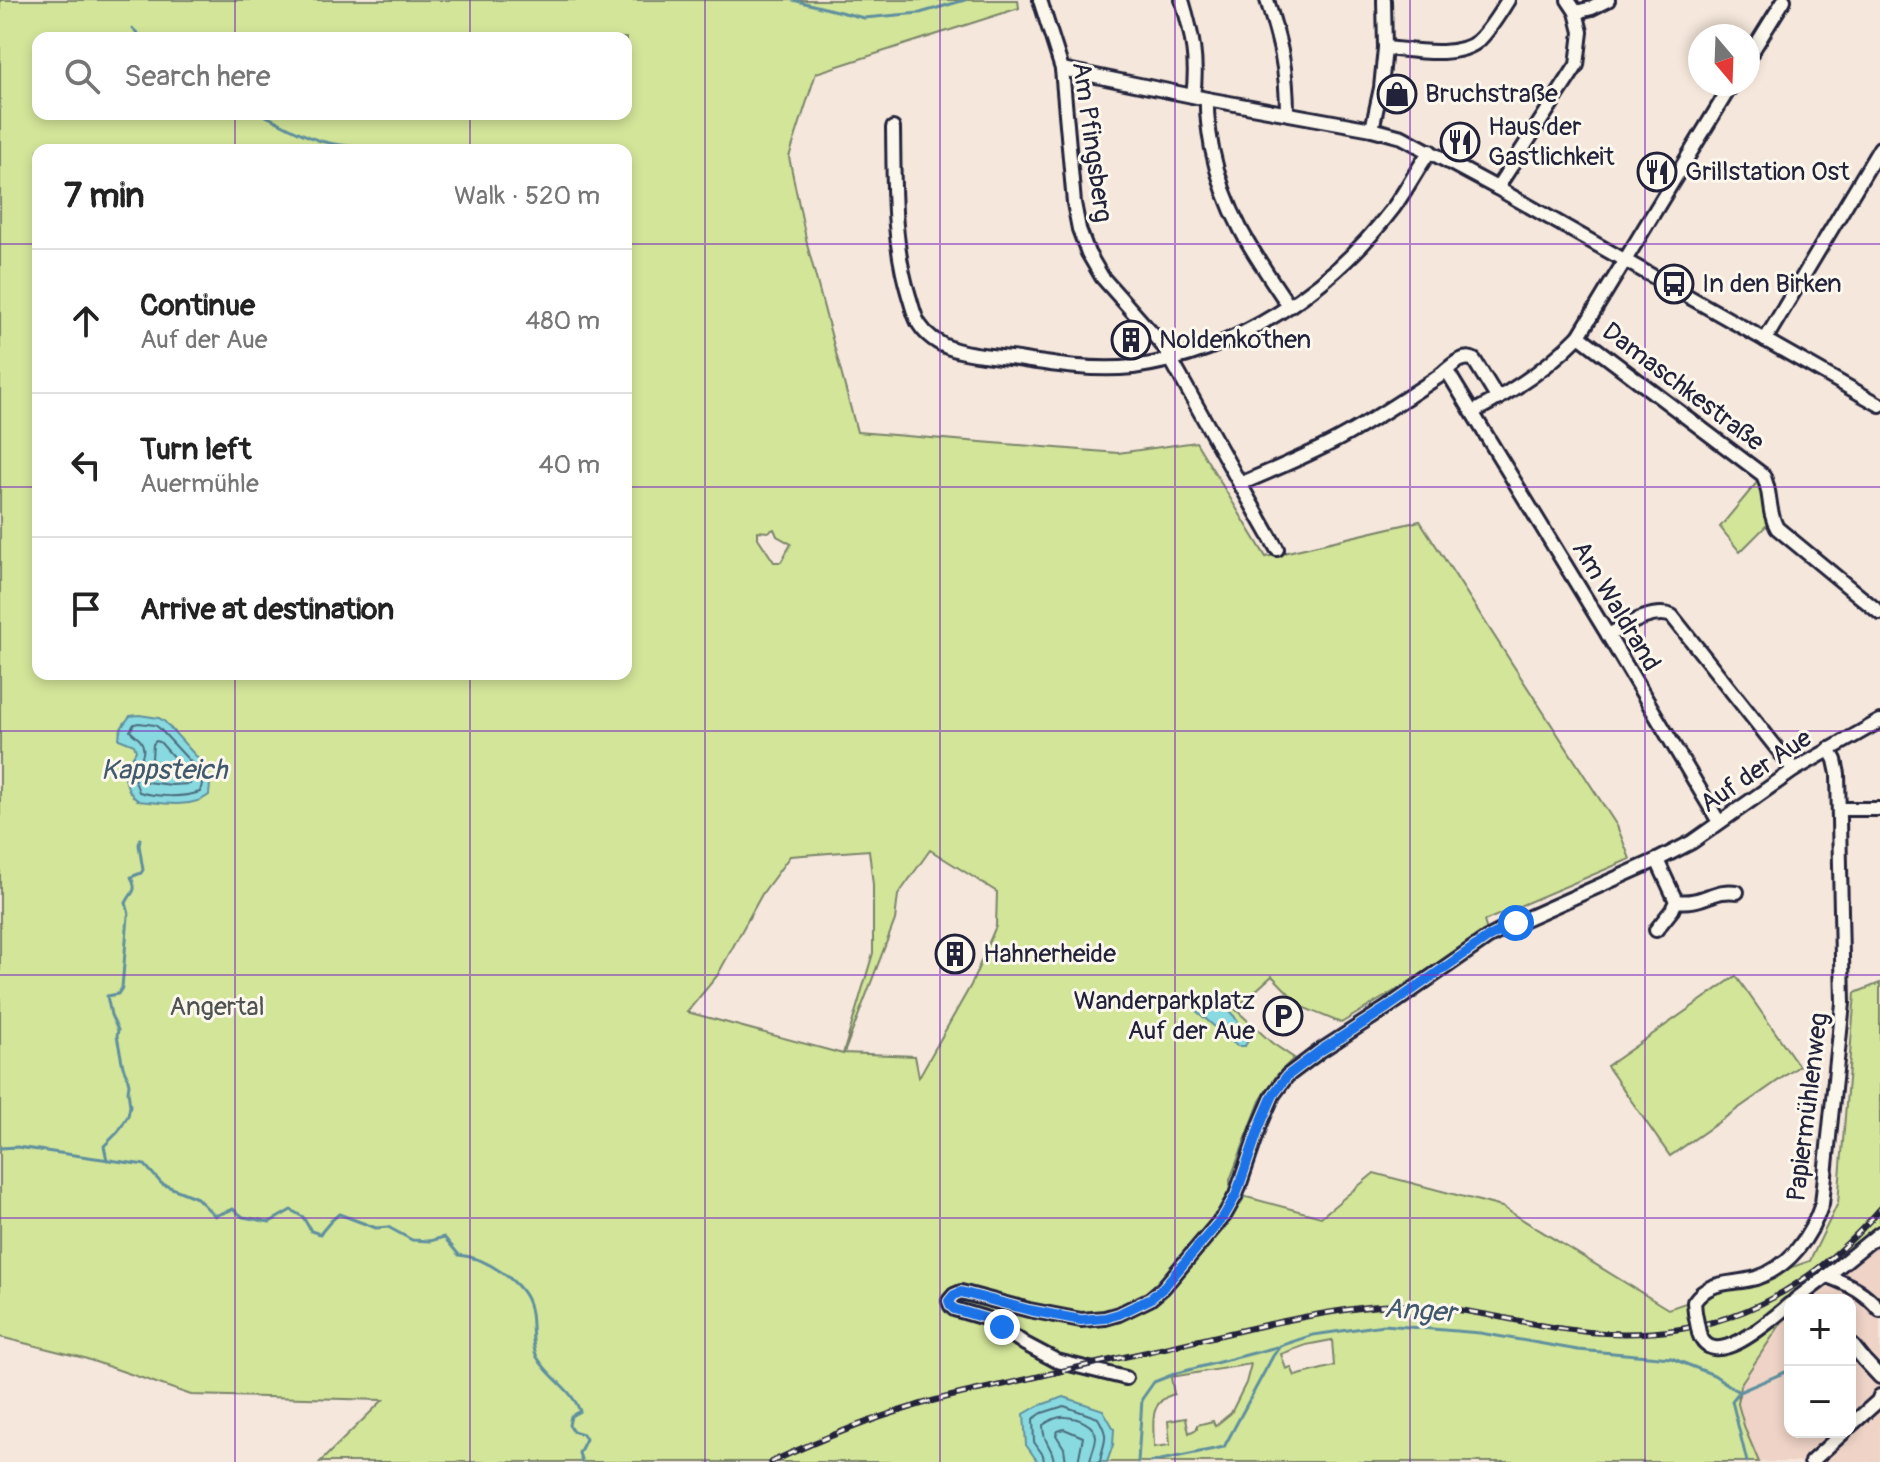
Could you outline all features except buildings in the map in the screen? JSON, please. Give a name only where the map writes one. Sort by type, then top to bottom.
[{"type":"street","name":"Am Pfingsberg","points":[[1040,0],[1062,69],[1079,229],[1102,277],[1170,358]]},
{"type":"street","points":[[1182,0],[1196,66],[1193,96]]},
{"type":"street","points":[[1267,0],[1284,57],[1287,113]]},
{"type":"street","points":[[1372,129],[1385,48],[1384,0]]},
{"type":"street","points":[[1385,48],[1451,51],[1468,47],[1487,32],[1508,0]]},
{"type":"street","points":[[1497,188],[1577,65],[1581,32],[1576,12],[1568,0]]},
{"type":"street","points":[[1576,12],[1608,0]]},
{"type":"street","points":[[1760,39],[1784,0]]},
{"type":"street","points":[[1062,69],[1402,137],[1880,405]]},
{"type":"street","points":[[1447,371],[1473,412],[1547,366],[1579,336],[1725,96]]},
{"type":"street","points":[[1207,99],[1207,123],[1228,203],[1248,245],[1289,306]]},
{"type":"street","points":[[893,128],[900,264],[919,324],[936,342],[949,349],[1092,368],[1131,367],[1203,350],[1256,326],[1289,306],[1356,252],[1396,205],[1430,151]]},
{"type":"street","points":[[1765,340],[1880,148]]},
{"type":"street","name":"Damaschkestraße","points":[[1579,336],[1763,475],[1777,528],[1880,613]]},
{"type":"street","points":[[1240,484],[1334,441],[1384,413],[1470,357],[1498,399]]},
{"type":"street","points":[[1170,358],[1277,549]]},
{"type":"street","name":"Am Waldrand","points":[[1473,412],[1719,822]]},
{"type":"street","points":[[1608,635],[1655,614],[1674,618],[1794,770]]},
{"type":"street","name":"Auf der Aue","points":[[1126,1378],[1057,1361],[988,1319],[954,1309],[949,1303],[951,1298],[961,1292],[1081,1320],[1119,1314],[1150,1299],[1224,1216],[1236,1195],[1273,1095],[1287,1076],[1487,938],[1692,842],[1794,770],[1880,721]]},
{"type":"street","name":"Papiermühlenweg","points":[[1784,1308],[1757,1330],[1721,1349],[1704,1344],[1694,1302],[1700,1292],[1711,1286],[1758,1277],[1777,1268],[1811,1232],[1822,1204],[1843,1003],[1840,809],[1837,767],[1829,749]]},
{"type":"street","points":[[1840,809],[1880,809]]},
{"type":"street","points":[[1656,930],[1676,901],[1657,860]]},
{"type":"street","points":[[1676,901],[1689,903],[1726,890],[1737,892]]},
{"type":"street","name":"Papiermühlenweg","points":[[1803,1294],[1880,1233]]},
{"type":"street","points":[[1827,1276],[1855,1287],[1880,1310]]},
{"type":"street","points":[[1856,1350],[1880,1377]]},
{"type":"street","points":[[1856,1421],[1880,1396]]},
{"type":"street","points":[[1811,1462],[1837,1438]]},
{"type":"shaded area","points":[[1880,1224],[1880,1462],[1759,1462],[1745,1429],[1738,1404],[1740,1385],[1784,1320],[1784,1438],[1856,1438],[1856,1294],[1811,1294]]},
{"type":"green space","name":"Angertal","points":[[0,0],[1018,0],[1019,8],[816,73],[789,157],[808,248],[857,432],[1118,453],[1196,442],[1266,557],[1420,521],[1617,826],[1630,859],[1484,921],[1487,931],[1341,1023],[1302,1007],[1272,976],[1235,1009],[1272,1043],[1294,1058],[1277,1075],[1260,1101],[1230,1180],[1231,1193],[1321,1217],[1374,1173],[1502,1207],[1668,1309],[1810,1261],[1838,1203],[1855,993],[1880,983],[1880,1224],[1811,1294],[1784,1294],[1784,1320],[1740,1385],[1738,1404],[1759,1462],[320,1462],[383,1400],[191,1395],[84,1358],[0,1337]],"holes":[[[774,529],[777,536],[791,544],[781,562],[774,562],[758,538],[758,531]],[[869,850],[873,885],[873,953],[843,1054],[687,1012],[717,976],[762,894],[790,856]],[[930,850],[997,892],[996,926],[971,985],[919,1077],[915,1056],[844,1053],[895,920],[898,895]],[[1332,1340],[1334,1366],[1295,1376],[1291,1367],[1286,1369],[1281,1354]],[[1251,1364],[1246,1383],[1231,1413],[1215,1426],[1213,1421],[1197,1425],[1197,1429],[1189,1433],[1186,1418],[1168,1421],[1170,1445],[1154,1447],[1154,1415],[1159,1403],[1174,1394],[1171,1377]]]},
{"type":"green space","points":[[1759,480],[1768,524],[1740,552],[1720,527]]},
{"type":"green space","points":[[1736,976],[1799,1066],[1670,1156],[1607,1066]]},
{"type":"water","name":"Kappsteich","points":[[139,715],[165,722],[205,766],[210,784],[209,795],[194,802],[176,804],[139,801],[133,796],[124,771],[136,751],[134,745],[119,739],[119,735],[130,716]]},
{"type":"water","points":[[1214,996],[1234,1016],[1249,1039],[1245,1046],[1237,1046],[1193,1008],[1194,1002]]},
{"type":"water","points":[[1064,1397],[1103,1410],[1114,1429],[1107,1462],[1038,1462],[1026,1445],[1024,1414]]},
{"type":"waterway","points":[[793,0],[864,18],[920,13],[965,0]]},
{"type":"waterway","points":[[133,29],[136,32]]},
{"type":"waterway","points":[[274,120],[321,141],[335,144]]},
{"type":"waterway","points":[[107,1160],[104,1146],[118,1132],[130,1106],[129,1084],[123,1067],[118,1030],[107,996],[118,994],[122,988],[129,914],[126,903],[134,889],[131,877],[143,870],[140,839]]},
{"type":"waterway","points":[[0,1148],[17,1147],[145,1165],[162,1184],[197,1198],[215,1216],[233,1209],[243,1217],[270,1222],[291,1210],[303,1217],[311,1231],[320,1234],[339,1214],[376,1228],[388,1227],[412,1240],[430,1241],[444,1237],[459,1255],[480,1260],[502,1272],[527,1298],[537,1357],[572,1396],[580,1411],[571,1416],[569,1425],[586,1439],[579,1453],[582,1462]]},
{"type":"waterway","name":"Anger","points":[[1151,1462],[1224,1447],[1280,1346],[1313,1335],[1384,1325],[1480,1333],[1578,1350],[1671,1358],[1714,1375],[1739,1392]]},
{"type":"waterway","points":[[1138,1462],[1142,1399],[1154,1382],[1277,1347]]},
{"type":"waterway","name":"Anger","points":[[1747,1462],[1732,1401],[1739,1392],[1784,1373]]},
{"type":"railway","points":[[771,1462],[858,1425],[935,1400],[1333,1312],[1407,1305],[1453,1309],[1595,1332],[1642,1333],[1687,1328],[1730,1317],[1770,1299],[1809,1276],[1880,1209]]},
{"type":"place","name":"Bruchstraße","points":[[1397,94]]},
{"type":"place","name":"Haus der Gastlichkeit","points":[[1460,142]]},
{"type":"place","name":"Grillstation Ost","points":[[1657,172]]},
{"type":"place","name":"In den Birken","points":[[1674,284]]},
{"type":"place","name":"Noldenkothen","points":[[1131,340]]},
{"type":"place","name":"Hahnerheide","points":[[955,954]]},
{"type":"place","name":"Wanderparkplatz Auf der Aue","points":[[1283,1016]]},
{"type":"route","points":[[1002,1327],[988,1319],[954,1309],[949,1301],[961,1292],[1081,1320],[1119,1314],[1150,1299],[1224,1216],[1236,1195],[1273,1095],[1287,1076],[1487,938],[1516,923]]}]
